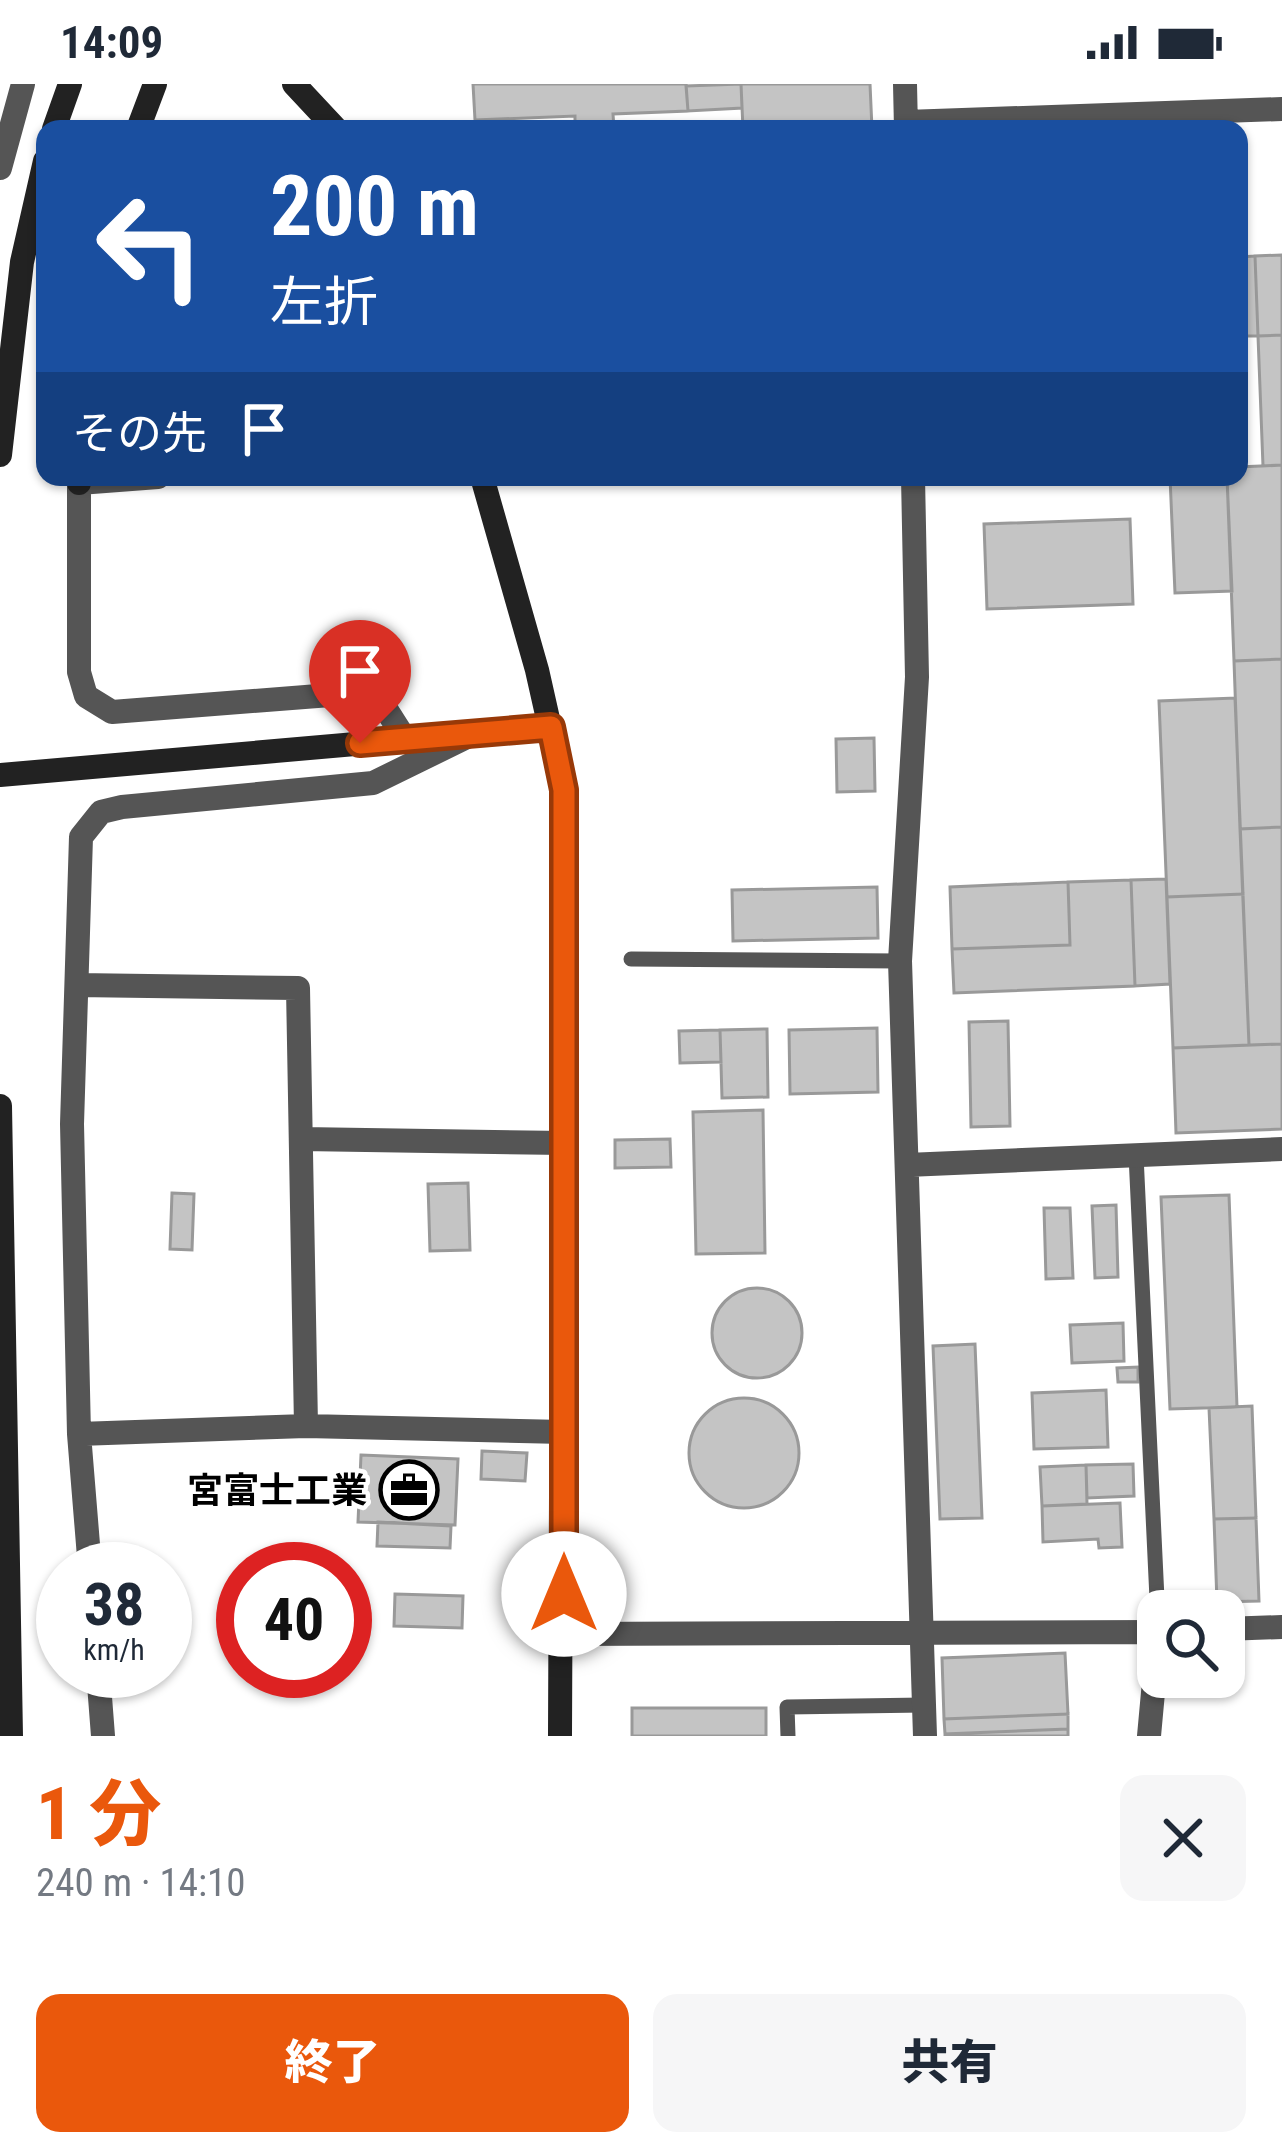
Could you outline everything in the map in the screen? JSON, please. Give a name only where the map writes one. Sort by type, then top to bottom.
[{"type":"street","points":[[0,168],[23,84]]},
{"type":"street","points":[[57,120],[70,84]]},
{"type":"street","points":[[141,120],[154,84]]},
{"type":"street","points":[[294,84],[328,120]]},
{"type":"street","points":[[905,84],[906,120]]},
{"type":"street","points":[[1039,120],[1282,109]]},
{"type":"street","points":[[0,455],[22,262],[36,201]]},
{"type":"street","points":[[79,486],[79,672],[86,696],[112,712],[356,693],[384,706],[405,739]]},
{"type":"street","points":[[484,486],[564,790],[560,1736]]},
{"type":"street","points":[[913,486],[917,677],[900,961],[925,1736]]},
{"type":"street","points":[[0,775],[551,727]]},
{"type":"street","points":[[88,1542],[79,1434],[71,1081],[81,837],[101,812],[373,783],[476,733]]},
{"type":"street","points":[[77,986],[298,988],[305,1426]]},
{"type":"street","points":[[0,1106],[10,1736]]},
{"type":"street","points":[[302,1138],[565,1143]]},
{"type":"street","points":[[908,1166],[1282,1149]]},
{"type":"street","points":[[79,1434],[305,1426],[564,1432]]},
{"type":"street","points":[[1245,1628],[1282,1627]]},
{"type":"street","points":[[563,1634],[1137,1635]]},
{"type":"street","points":[[100,1698],[103,1736]]},
{"type":"street","points":[[1149,1736],[1152,1698]]},
{"type":"lane","points":[[631,959],[900,961]]},
{"type":"lane","points":[[1136,1155],[1157,1590]]},
{"type":"lane","points":[[788,1736],[788,1707],[924,1705]]},
{"type":"building","points":[[473,84],[686,84],[688,111],[613,114],[613,120],[575,120],[575,116],[475,120]]},
{"type":"building","points":[[741,84],[870,84],[872,120],[743,120]]},
{"type":"building","points":[[741,84],[742,108],[688,111],[686,86]]},
{"type":"building","points":[[1282,255],[1282,335],[1258,336],[1255,256]]},
{"type":"building","points":[[1248,256],[1255,256],[1258,336],[1248,336]]},
{"type":"building","points":[[1282,335],[1282,465],[1263,466],[1258,336]]},
{"type":"building","points":[[1282,465],[1282,659],[1234,661],[1227,486],[1248,486],[1248,467]]},
{"type":"building","points":[[1170,486],[1227,486],[1232,591],[1175,593]]},
{"type":"building","points":[[1130,519],[1133,604],[987,609],[984,524]]},
{"type":"building","points":[[1282,659],[1282,827],[1240,829],[1234,661]]},
{"type":"building","points":[[1235,698],[1243,894],[1167,897],[1159,701]]},
{"type":"building","points":[[874,738],[875,791],[837,792],[836,739]]},
{"type":"building","points":[[1282,827],[1282,1044],[1249,1045],[1240,829]]},
{"type":"building","points":[[1166,879],[1170,984],[1135,986],[1131,880]]},
{"type":"building","points":[[1131,880],[1135,986],[954,993],[952,949],[1070,945],[1068,882]]},
{"type":"building","points":[[1068,882],[1070,945],[952,949],[950,887]]},
{"type":"building","points":[[877,887],[878,938],[733,941],[732,890]]},
{"type":"building","points":[[1243,894],[1249,1045],[1173,1048],[1167,897]]},
{"type":"building","points":[[1008,1021],[1010,1126],[971,1127],[969,1022]]},
{"type":"building","points":[[877,1028],[878,1092],[790,1094],[789,1030]]},
{"type":"building","points":[[767,1029],[768,1097],[722,1098],[720,1030]]},
{"type":"building","points":[[720,1030],[721,1062],[680,1063],[679,1031]]},
{"type":"building","points":[[1282,1044],[1282,1129],[1176,1133],[1173,1048]]},
{"type":"building","points":[[763,1110],[765,1253],[696,1254],[693,1112]]},
{"type":"building","points":[[670,1139],[671,1167],[615,1168],[615,1140]]},
{"type":"building","points":[[468,1183],[470,1250],[430,1251],[428,1184]]},
{"type":"building","points":[[172,1193],[194,1194],[192,1250],[170,1249]]},
{"type":"building","points":[[1229,1195],[1237,1407],[1170,1409],[1161,1197]]},
{"type":"building","points":[[1116,1205],[1118,1277],[1095,1278],[1092,1206]]},
{"type":"building","points":[[1044,1208],[1070,1208],[1073,1278],[1046,1279]]},
{"type":"building","points":[[757,1288],[774,1291],[789,1301],[799,1316],[799,1350],[789,1365],[774,1375],[757,1378],[740,1375],[725,1365],[715,1350],[712,1333],[715,1316],[725,1301],[740,1291]]},
{"type":"building","points":[[1123,1323],[1124,1361],[1072,1363],[1070,1325]]},
{"type":"building","points":[[975,1344],[982,1518],[940,1519],[933,1346]]},
{"type":"building","points":[[1138,1367],[1138,1382],[1118,1382],[1117,1368]]},
{"type":"building","points":[[1106,1390],[1108,1447],[1034,1449],[1032,1393]]},
{"type":"building","points":[[744,1398],[765,1402],[783,1414],[795,1432],[799,1453],[795,1474],[783,1492],[765,1504],[744,1508],[723,1504],[705,1492],[693,1474],[689,1453],[693,1432],[705,1414],[723,1402]]},
{"type":"building","points":[[1252,1406],[1256,1518],[1214,1519],[1209,1408]]},
{"type":"building","points":[[482,1451],[527,1453],[525,1481],[481,1479]]},
{"type":"building","points":[[361,1455],[458,1459],[455,1525],[358,1522]]},
{"type":"building","points":[[1133,1464],[1134,1496],[1087,1498],[1086,1465]]},
{"type":"building","points":[[1086,1465],[1087,1504],[1042,1506],[1040,1467]]},
{"type":"building","points":[[1120,1503],[1122,1547],[1099,1548],[1098,1539],[1043,1542],[1042,1506]]},
{"type":"building","points":[[1256,1518],[1259,1601],[1245,1601],[1245,1590],[1217,1590],[1214,1519]]},
{"type":"building","points":[[378,1522],[451,1526],[450,1548],[377,1546]]},
{"type":"building","points":[[395,1594],[463,1596],[462,1628],[394,1626]]},
{"type":"building","points":[[1065,1653],[1068,1714],[944,1719],[942,1658]]},
{"type":"building","points":[[632,1708],[766,1708],[766,1736],[632,1736]]},
{"type":"building","points":[[1068,1714],[1068,1729],[945,1734],[944,1719]]},
{"type":"building","points":[[1068,1729],[1068,1736],[945,1736],[945,1734]]},
{"type":"place","name":"宮富士工業","points":[[409,1490]]},
{"type":"route","points":[[360,743],[551,727],[564,790],[564,1594]]}]
